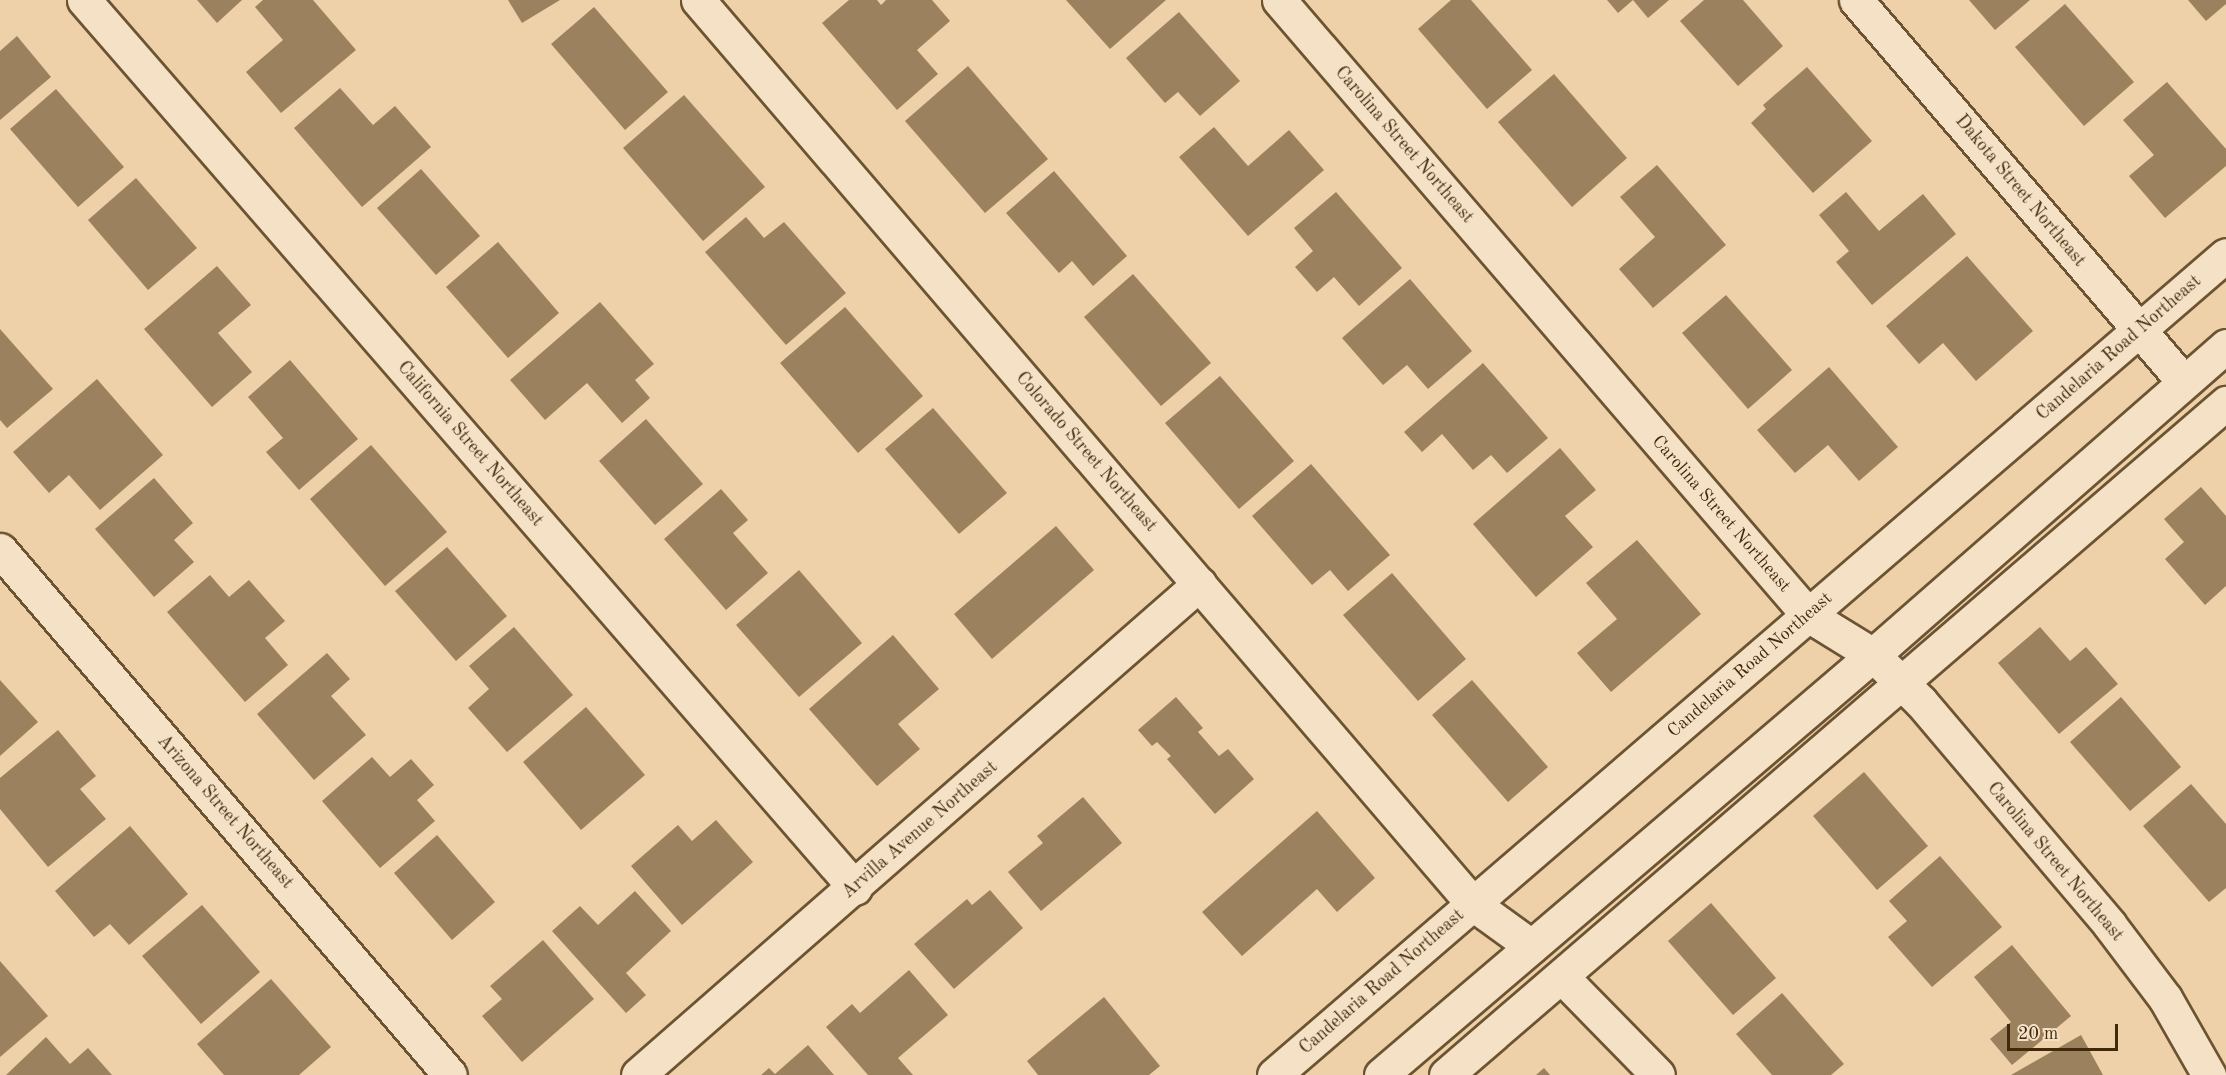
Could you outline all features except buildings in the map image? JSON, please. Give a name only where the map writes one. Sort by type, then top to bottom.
[{"type":"street","name":"California Street Northeast","points":[[84,0],[855,888]]},
{"type":"street","name":"Colorado Street Northeast","points":[[698,0],[1473,904]]},
{"type":"street","name":"Carolina Street Northeast","points":[[1279,0],[1808,615],[1873,655],[1902,681],[2109,924],[2165,998],[2209,1075]]},
{"type":"street","name":"Dakota Street Northeast","points":[[1856,0],[2184,382]]},
{"type":"street","name":"Candelaria Road Northeast","points":[[1274,1075],[2226,255]]},
{"type":"street","points":[[1381,1075],[1873,655],[2226,346]]},
{"type":"street","points":[[1446,1075],[2226,403]]},
{"type":"street","name":"Arizona Street Northeast","points":[[0,550],[450,1075]]},
{"type":"street","name":"Arvilla Avenue Northeast","points":[[638,1075],[855,888],[1199,584]]},
{"type":"street","points":[[1473,904],[1531,946]]},
{"type":"street","points":[[1562,977],[1658,1075]]}]
